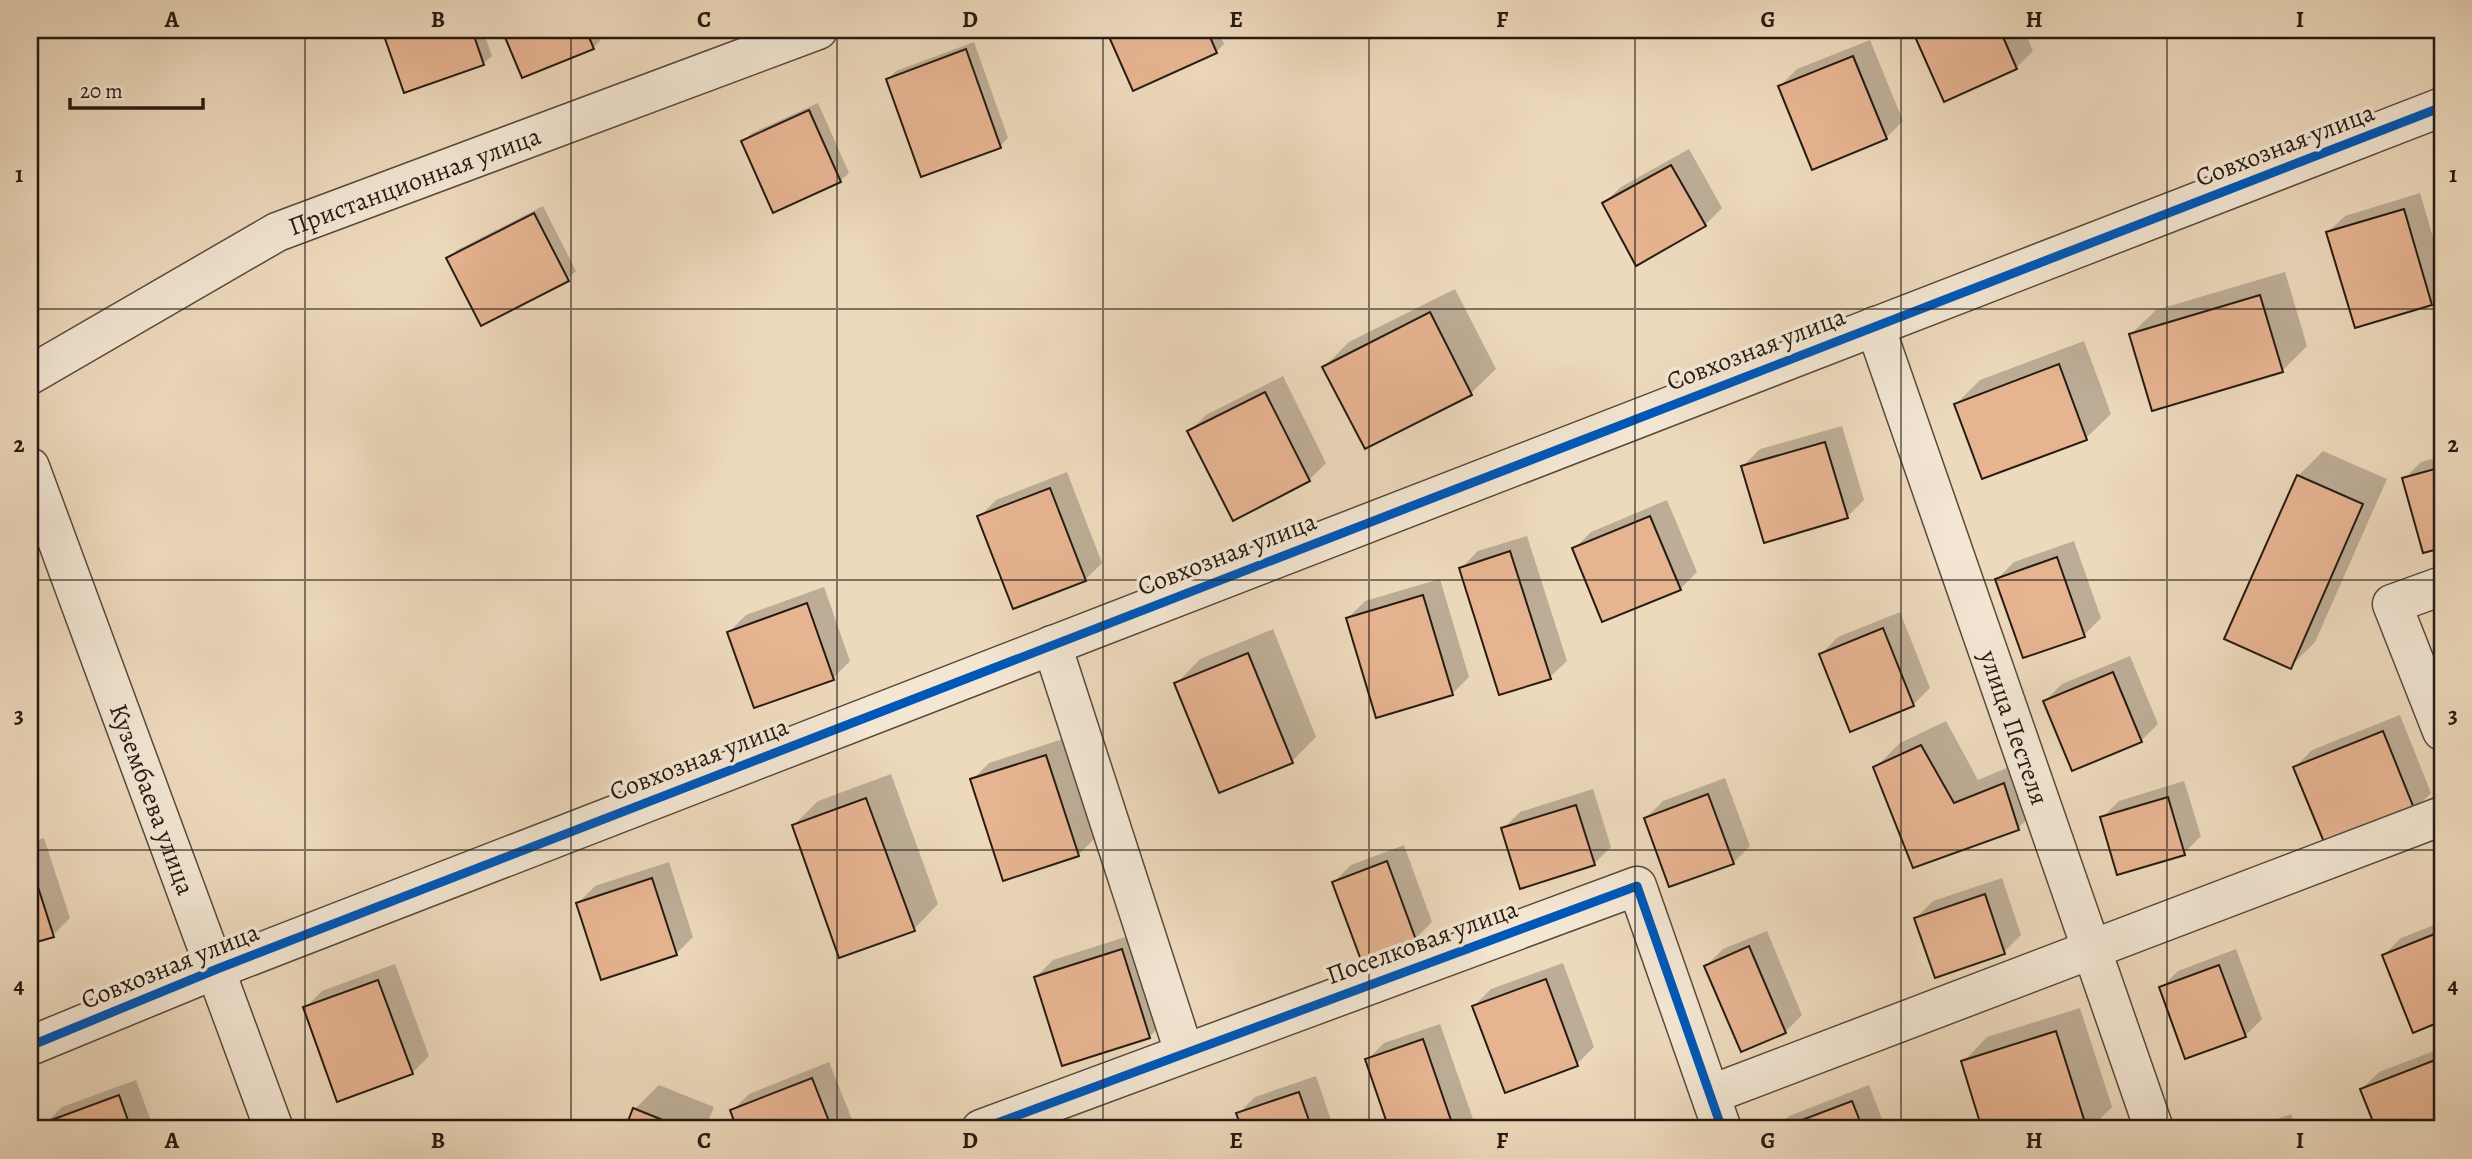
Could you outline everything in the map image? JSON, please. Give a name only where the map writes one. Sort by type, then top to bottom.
[{"type":"street","name":"Пристанционная улица","points":[[30,374],[277,232],[818,30]]},
{"type":"street","name":"Совхозная улица","points":[[30,1046],[217,969],[2442,107]]},
{"type":"street","name":"улица Пестеля","points":[[1875,326],[2154,1129]]},
{"type":"street","name":"Кузембаева улица","points":[[30,467],[274,1129]]},
{"type":"street","points":[[2442,586],[2392,604],[2442,731]]},
{"type":"street","points":[[1052,645],[1184,1052]]},
{"type":"street","points":[[1717,1112],[2090,950],[2442,816]]},
{"type":"street","name":"Поселковая улица","points":[[981,1129],[1637,886],[1717,1112]]},
{"type":"building","points":[[382,30],[472,30],[484,65],[404,93]]},
{"type":"building","points":[[502,30],[586,30],[594,49],[522,78]]},
{"type":"building","points":[[1106,30],[1207,30],[1217,53],[1133,91]]},
{"type":"building","points":[[1912,30],[2000,30],[2017,69],[1944,102]]},
{"type":"building","points":[[966,49],[1001,148],[921,177],[886,79]]},
{"type":"building","points":[[1853,56],[1887,139],[1812,170],[1778,86]]},
{"type":"building","points":[[809,110],[841,182],[773,213],[741,141]]},
{"type":"building","points":[[1671,165],[1706,226],[1636,266],[1602,203]]},
{"type":"building","points":[[2404,209],[2432,305],[2355,328],[2326,232]]},
{"type":"building","points":[[534,213],[569,281],[481,326],[446,258]]},
{"type":"building","points":[[2260,295],[2283,372],[2152,411],[2129,334]]},
{"type":"building","points":[[1430,312],[1472,395],[1365,449],[1322,367]]},
{"type":"building","points":[[2059,364],[2087,440],[1982,479],[1954,404]]},
{"type":"building","points":[[1265,392],[1310,481],[1233,521],[1187,431]]},
{"type":"building","points":[[1825,442],[1848,518],[1764,543],[1741,466]]},
{"type":"building","points":[[2442,467],[2442,548],[2423,553],[2402,478]]},
{"type":"building","points":[[2297,475],[2363,504],[2291,669],[2224,639]]},
{"type":"building","points":[[1050,488],[1086,581],[1013,609],[977,516]]},
{"type":"building","points":[[1650,516],[1681,590],[1602,622],[1572,548]]},
{"type":"building","points":[[1510,551],[1551,679],[1499,695],[1459,568]]},
{"type":"building","points":[[2057,557],[2085,637],[2023,658],[1995,579]]},
{"type":"building","points":[[1423,595],[1453,695],[1376,718],[1346,618]]},
{"type":"building","points":[[807,603],[834,680],[754,708],[727,632]]},
{"type":"building","points":[[1883,628],[1914,706],[1850,732],[1819,654]]},
{"type":"building","points":[[1248,653],[1293,763],[1219,793],[1174,683]]},
{"type":"building","points":[[2113,672],[2142,742],[2072,771],[2043,701]]},
{"type":"building","points":[[2383,731],[2415,811],[2326,847],[2293,767]]},
{"type":"building","points":[[1921,745],[1954,803],[2004,783],[2019,830],[1913,868],[1873,767]]},
{"type":"building","points":[[1046,755],[1079,856],[1003,881],[970,779]]},
{"type":"building","points":[[1708,794],[1734,864],[1669,887],[1644,818]]},
{"type":"building","points":[[2168,797],[2185,855],[2117,875],[2100,817]]},
{"type":"building","points":[[866,798],[915,931],[839,958],[792,825]]},
{"type":"building","points":[[1576,805],[1595,865],[1520,889],[1501,828]]},
{"type":"building","points":[[1387,861],[1416,940],[1361,960],[1332,882]]},
{"type":"building","points":[[30,862],[54,937],[30,944]]},
{"type":"building","points":[[652,878],[677,955],[601,980],[576,903]]},
{"type":"building","points":[[1985,894],[2005,954],[1935,978],[1914,918]]},
{"type":"building","points":[[2442,931],[2442,1021],[2413,1033],[2382,955]]},
{"type":"building","points":[[1749,946],[1786,1033],[1741,1052],[1704,966]]},
{"type":"building","points":[[1122,949],[1150,1038],[1062,1066],[1034,977]]},
{"type":"building","points":[[2219,965],[2246,1037],[2185,1059],[2159,987]]},
{"type":"building","points":[[1546,979],[1578,1066],[1505,1093],[1472,1006]]},
{"type":"building","points":[[378,980],[413,1074],[337,1102],[303,1007]]},
{"type":"building","points":[[2056,1031],[2087,1129],[1982,1129],[1961,1061]]},
{"type":"building","points":[[1423,1039],[1454,1129],[1389,1129],[1365,1059]]},
{"type":"building","points":[[2435,1060],[2442,1080],[2442,1129],[2376,1129],[2360,1089]]},
{"type":"building","points":[[812,1078],[832,1129],[737,1129],[730,1110]]},
{"type":"building","points":[[1299,1092],[1312,1129],[1242,1129],[1236,1113]]},
{"type":"building","points":[[119,1095],[131,1129],[46,1129],[43,1123]]},
{"type":"building","points":[[1852,1101],[1863,1129],[1778,1129]]},
{"type":"building","points":[[633,1108],[685,1129],[625,1129]]},
{"type":"cycle path","points":[[30,1046],[217,969],[2442,107]]},
{"type":"cycle path","points":[[981,1129],[1637,886],[1722,1129]]}]
